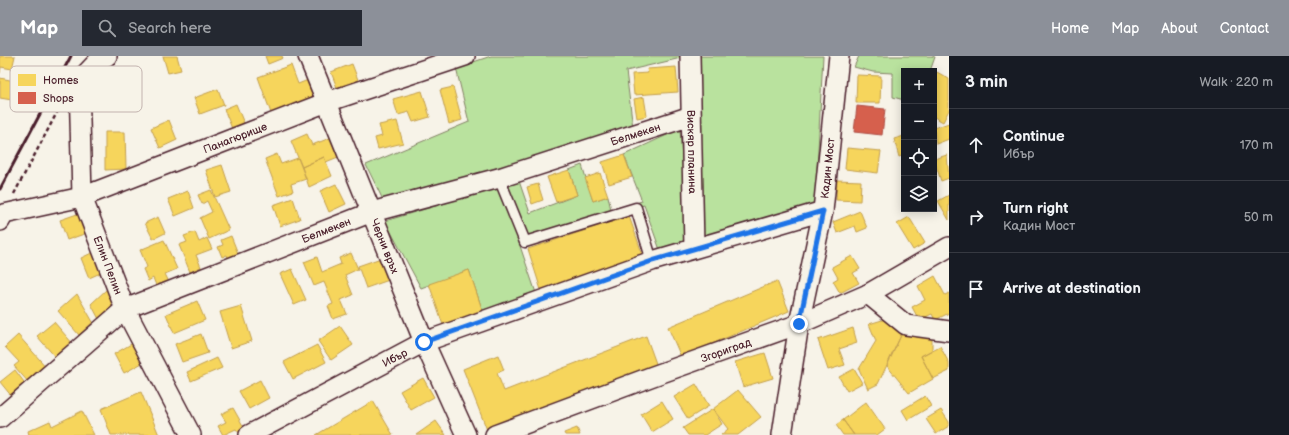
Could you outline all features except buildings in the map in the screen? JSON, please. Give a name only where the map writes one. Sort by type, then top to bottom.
[{"type":"street","name":"Елин Пелин","points":[[93,66],[99,60],[107,56]]},
{"type":"street","name":"Черни връх","points":[[308,56],[424,342],[466,435]]},
{"type":"street","name":"Панагюрище","points":[[2,217],[82,197],[327,102],[465,56]]},
{"type":"street","name":"Вискяр планина","points":[[690,56],[694,247]]},
{"type":"street","name":"Кадин Мост","points":[[782,435],[799,324],[823,211],[840,56]]},
{"type":"street","name":"Елин Пелин","points":[[79,112],[82,197],[125,309],[191,435]]},
{"type":"street","name":"Белмекен","points":[[0,418],[125,309],[372,212],[499,178],[691,116]]},
{"type":"street","name":"Ибър","points":[[249,435],[424,342],[694,247],[823,211]]},
{"type":"street","name":"Згориград","points":[[495,435],[799,324],[868,294],[949,247]]},
{"type":"street","points":[[868,294],[906,325],[949,331]]},
{"type":"lane","points":[[499,178],[525,242],[636,208],[652,261]]},
{"type":"path","points":[[2,217],[57,112]]},
{"type":"green space","points":[[491,56],[681,56],[681,58],[626,71],[633,128],[384,202],[366,165],[469,122],[456,68]]},
{"type":"green space","points":[[698,56],[823,56],[815,206],[701,240]]},
{"type":"green space","points":[[859,56],[935,57],[931,68],[901,68],[901,99],[893,97],[893,73],[873,72],[854,67]]},
{"type":"green space","points":[[680,129],[687,241],[660,250],[644,205],[519,243],[538,299],[484,315],[469,270],[421,288],[385,221],[519,181],[530,213],[577,195],[569,170],[582,165],[593,201],[608,196],[611,210],[642,201],[624,155]]},
{"type":"railway","points":[[66,66],[71,56]]},
{"type":"railway","points":[[0,189],[41,112]]},
{"type":"route","points":[[424,342],[694,247],[823,211],[799,324]]}]
